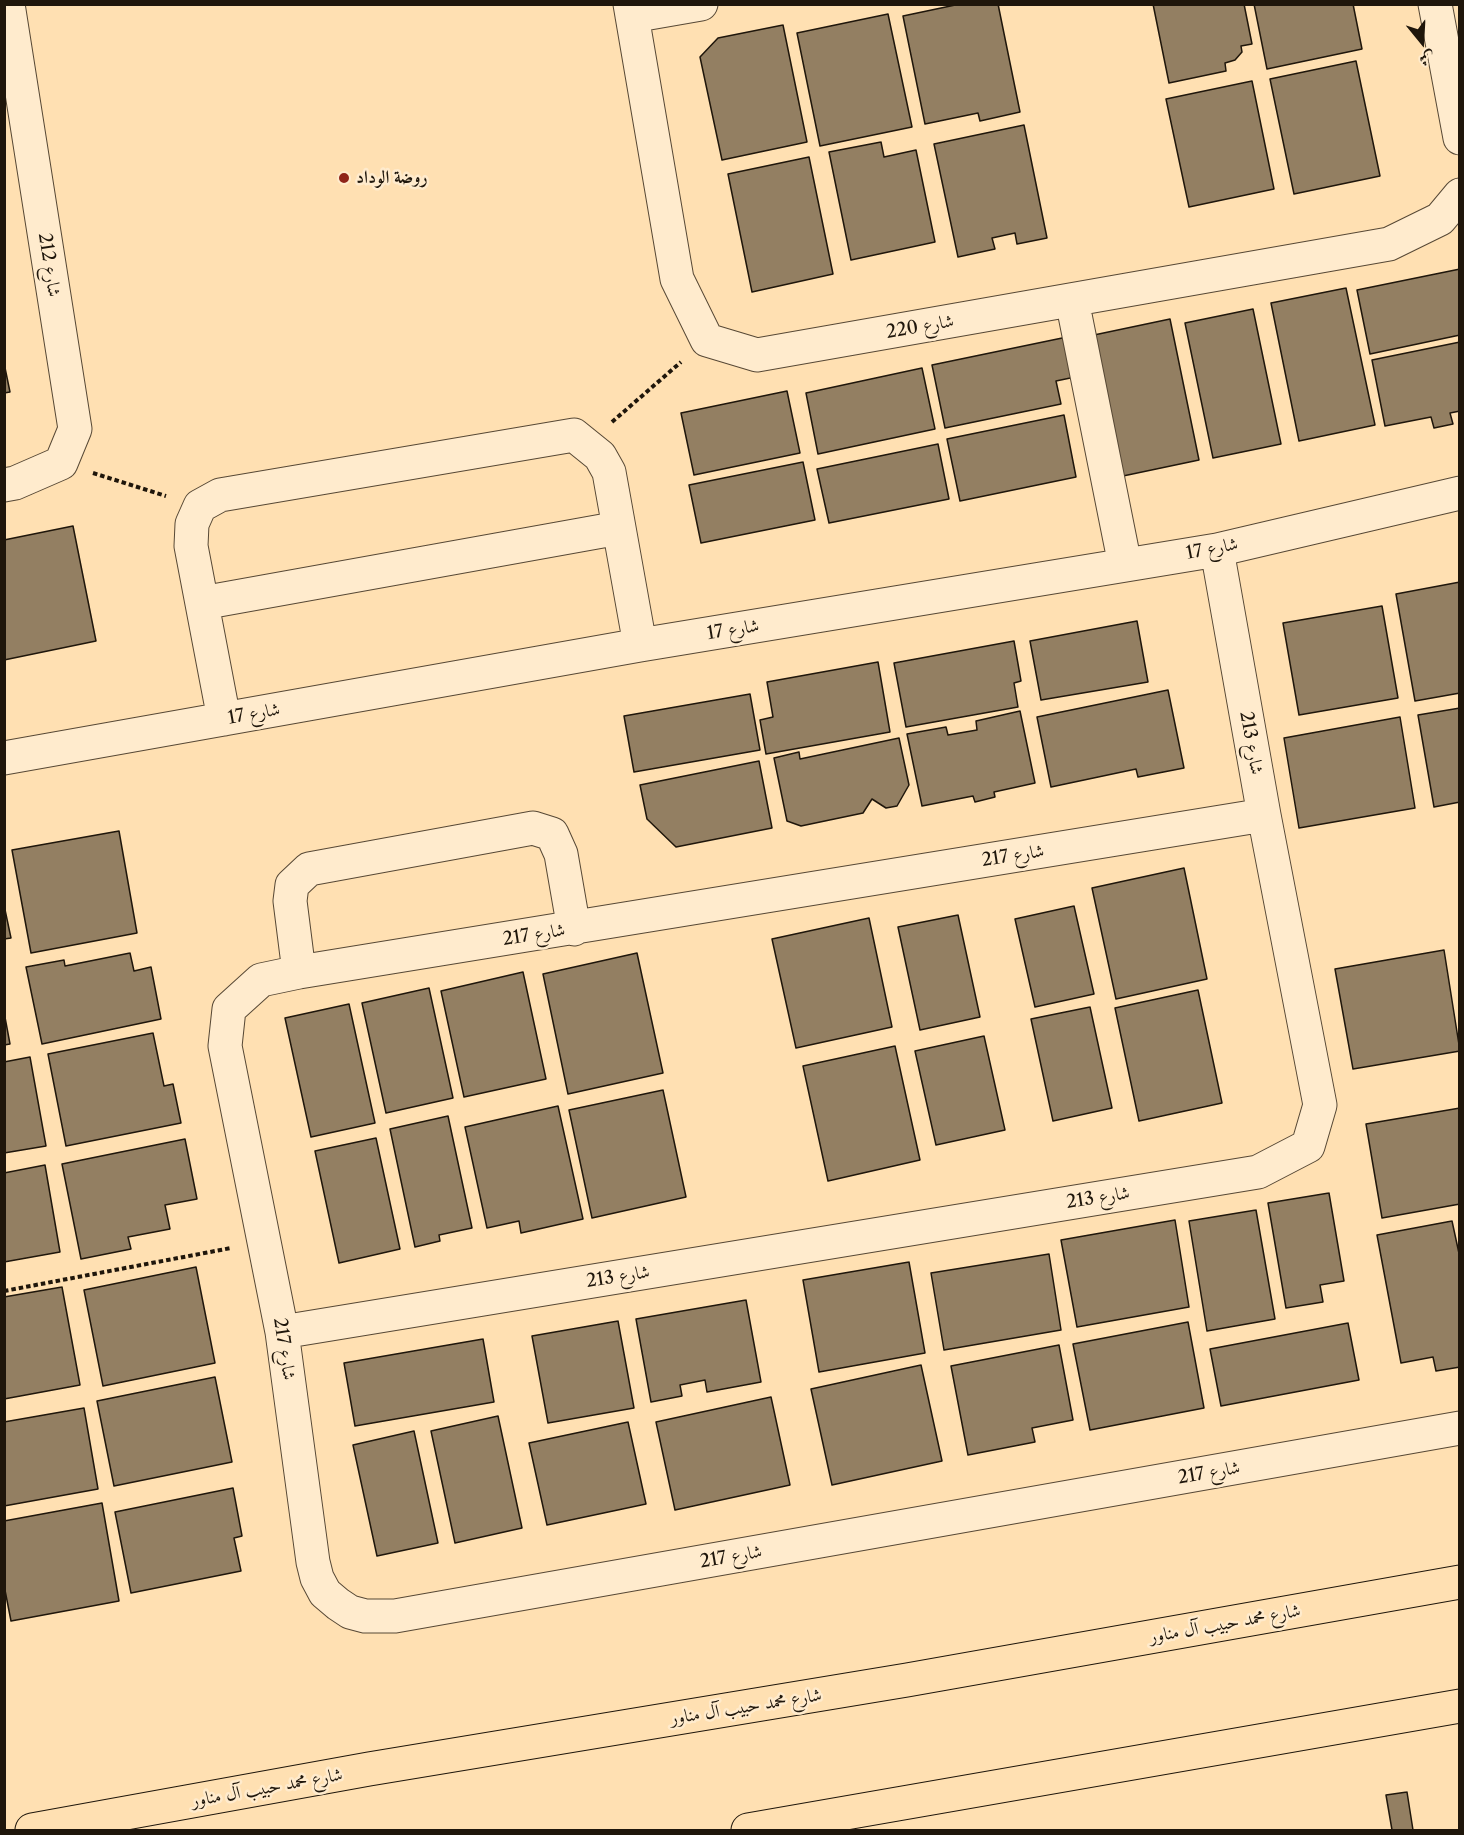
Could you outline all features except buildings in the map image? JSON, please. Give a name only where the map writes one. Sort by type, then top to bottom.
[{"type":"main road","name":"شارع محمد حبيب آل مناور","points":[[33,1830],[369,1769],[908,1680],[1460,1582]]},
{"type":"main road","points":[[748,1830],[1460,1706]]},
{"type":"street","name":"شارع 212","points":[[8,4],[75,429],[61,463]]},
{"type":"street","points":[[701,4],[631,10],[677,279],[707,340]]},
{"type":"street","points":[[1435,4],[1460,138]]},
{"type":"street","name":"شارع 220","points":[[707,340],[757,355],[1389,244],[1440,219],[1460,195]]},
{"type":"street","points":[[1072,300],[1125,565]]},
{"type":"street","points":[[225,719],[191,546],[192,524],[200,506],[220,495],[574,435],[600,456],[609,472],[640,645]]},
{"type":"street","points":[[4,485],[15,483],[61,463]]},
{"type":"street","name":"شارع 17","points":[[4,758],[640,645],[1217,550],[1460,493]]},
{"type":"street","points":[[202,603],[619,528]]},
{"type":"street","name":"شارع 213","points":[[282,1332],[1258,1172],[1308,1146],[1320,1105],[1264,815],[1217,550]]},
{"type":"street","name":"شارع 217","points":[[1264,815],[261,980],[229,1009],[225,1046],[282,1332],[312,1562],[317,1578],[325,1593],[350,1612],[365,1616],[395,1616],[1460,1428]]},
{"type":"street","points":[[299,972],[290,901],[292,885],[309,869],[533,828],[552,834],[561,855],[574,929]]},
{"type":"path","points":[[587,444],[707,340]]},
{"type":"path","points":[[61,463],[200,506]]},
{"type":"path","points":[[4,1291],[264,1241]]},
{"type":"place","name":"روضة الوداد","points":[[344,178]]}]
